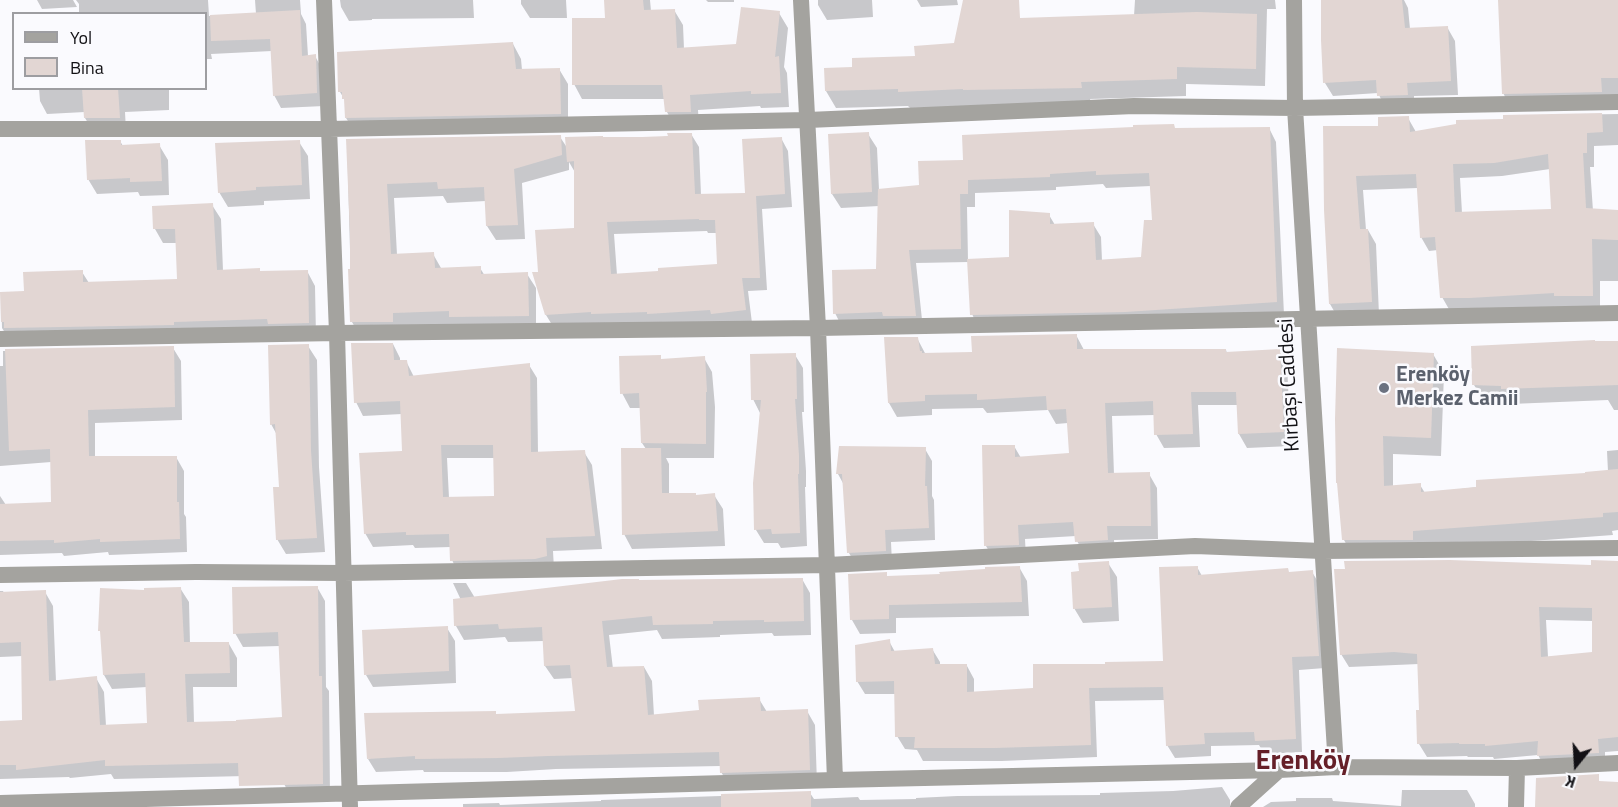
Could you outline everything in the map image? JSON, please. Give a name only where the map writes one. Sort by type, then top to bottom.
[{"type":"street","points":[[324,0],[337,333],[350,800]]},
{"type":"street","points":[[801,0],[818,328],[835,780]]},
{"type":"street","name":"Kırbaşı Caddesi","points":[[1294,0],[1294,108],[1336,767]]},
{"type":"street","points":[[0,129],[330,129],[808,120],[1134,106],[1294,108],[1618,102]]},
{"type":"street","points":[[0,339],[818,328],[1618,313]]},
{"type":"street","points":[[0,575],[196,572],[344,573],[828,565],[1195,546],[1322,551],[1618,548]]},
{"type":"street","points":[[0,803],[350,800],[835,780],[1336,767],[1517,768],[1618,763]]},
{"type":"street","points":[[1516,807],[1517,768]]},
{"type":"street","points":[[1238,807],[1280,770]]},
{"type":"building","points":[[604,0],[643,0],[644,10],[675,9],[677,48],[736,44],[741,7],[780,11],[775,57],[779,56],[781,93],[751,94],[751,91],[690,95],[691,112],[665,112],[662,85],[572,85],[572,18],[605,18]]},
{"type":"building","points":[[963,0],[1019,0],[1020,18],[1197,12],[1257,14],[1256,69],[1177,67],[1177,79],[1081,82],[1082,88],[898,92],[898,89],[825,91],[824,68],[852,67],[852,58],[915,56],[914,46],[954,43]]},
{"type":"building","points":[[1321,0],[1402,0],[1405,28],[1448,26],[1451,81],[1407,83],[1408,95],[1377,96],[1376,80],[1323,83]]},
{"type":"building","points":[[1498,0],[1618,0],[1618,78],[1601,78],[1602,92],[1502,94]]},
{"type":"building","points":[[300,10],[302,56],[316,54],[317,93],[273,96],[270,39],[211,41],[210,15]]},
{"type":"building","points":[[513,42],[516,69],[560,68],[561,114],[345,118],[344,99],[342,99],[342,92],[338,92],[337,52]]},
{"type":"building","points":[[82,90],[118,90],[120,118],[84,118]]},
{"type":"building","points":[[1602,113],[1603,132],[1587,133],[1587,153],[1583,153],[1586,208],[1618,210],[1618,240],[1592,239],[1593,296],[1554,296],[1554,293],[1440,298],[1435,237],[1420,238],[1416,174],[1356,176],[1360,229],[1368,229],[1372,302],[1329,304],[1324,210],[1323,126],[1378,126],[1378,117],[1409,116],[1410,132],[1456,124],[1456,120],[1503,119],[1503,115]],"holes":[[[1548,154],[1551,209],[1455,212],[1453,164],[1494,163]]]},
{"type":"building","points":[[1174,124],[1175,128],[1270,127],[1277,302],[1125,312],[970,315],[967,259],[1009,257],[1009,210],[1050,213],[1050,224],[1094,222],[1096,260],[1141,257],[1144,220],[1152,220],[1149,173],[1096,175],[1096,171],[1050,174],[1050,177],[968,180],[968,194],[960,194],[961,249],[909,250],[916,316],[883,316],[882,312],[833,314],[832,270],[876,269],[878,189],[919,185],[918,161],[963,160],[962,135]]},
{"type":"building","points":[[869,132],[872,192],[831,194],[828,134]]},
{"type":"building","points":[[667,133],[692,133],[695,194],[745,193],[742,139],[782,137],[785,194],[756,196],[760,278],[742,278],[746,310],[711,314],[710,310],[647,314],[647,312],[591,314],[591,312],[545,315],[532,272],[538,272],[535,230],[574,228],[574,161],[567,162],[565,137],[668,136]],"holes":[[[715,220],[717,264],[611,274],[607,222]]]},
{"type":"building","points":[[561,135],[562,155],[514,169],[518,225],[486,226],[484,187],[438,189],[437,182],[387,184],[391,254],[434,252],[435,268],[481,266],[481,274],[528,272],[529,316],[449,317],[449,311],[393,313],[393,322],[350,322],[348,269],[350,269],[350,234],[346,139]]},
{"type":"building","points":[[85,140],[121,140],[121,145],[160,143],[162,181],[130,182],[130,178],[87,180]]},
{"type":"building","points":[[300,140],[302,185],[256,187],[256,190],[218,193],[215,143]]},
{"type":"building","points":[[213,203],[217,270],[260,268],[260,271],[308,270],[309,323],[268,324],[267,319],[174,322],[174,325],[4,328],[4,322],[1,322],[0,292],[24,291],[23,272],[83,270],[83,282],[177,279],[175,229],[153,229],[152,206]]},
{"type":"building","points":[[1077,334],[1077,349],[1226,349],[1226,352],[1280,349],[1284,432],[1238,434],[1236,392],[1191,392],[1193,434],[1154,435],[1153,401],[1105,403],[1108,473],[1150,472],[1151,526],[1107,526],[1108,540],[1075,542],[1073,522],[1018,525],[1019,545],[984,546],[982,445],[1015,445],[1015,457],[1069,453],[1066,409],[1047,410],[1046,396],[977,400],[977,394],[925,395],[925,401],[888,403],[884,337],[918,337],[922,353],[972,352],[971,336]]},
{"type":"building","points":[[1618,341],[1618,385],[1501,389],[1501,386],[1472,385],[1471,346]]},
{"type":"building","points":[[351,343],[393,343],[394,360],[407,360],[409,376],[530,363],[531,452],[585,450],[595,536],[546,538],[547,556],[535,559],[450,561],[449,534],[406,535],[406,532],[364,534],[359,453],[402,451],[400,401],[354,403]],"holes":[[[441,445],[493,445],[494,496],[443,497]]]},
{"type":"building","points":[[309,344],[311,451],[317,538],[276,540],[273,487],[279,487],[275,424],[270,425],[268,345]]},
{"type":"building","points":[[174,346],[175,407],[88,410],[89,456],[177,456],[180,539],[100,542],[100,539],[54,543],[54,540],[0,541],[0,504],[51,502],[50,449],[9,451],[5,349]]},
{"type":"building","points":[[1337,348],[1434,353],[1431,438],[1383,436],[1384,486],[1421,483],[1421,492],[1476,487],[1476,480],[1618,469],[1618,512],[1603,513],[1603,517],[1413,531],[1413,540],[1342,540],[1336,483]]},
{"type":"building","points":[[796,353],[797,399],[795,399],[799,456],[800,533],[772,534],[771,529],[754,530],[753,483],[761,400],[751,400],[750,354]]},
{"type":"building","points":[[661,355],[661,359],[705,356],[706,444],[641,443],[639,393],[620,394],[619,356]]},
{"type":"building","points":[[839,446],[926,447],[925,486],[927,486],[929,528],[885,530],[886,551],[847,553],[842,474],[836,474]]},
{"type":"building","points":[[621,448],[661,448],[662,493],[696,493],[696,495],[715,493],[718,531],[622,535]]},
{"type":"building","points":[[1450,560],[1591,565],[1591,560],[1618,561],[1618,737],[1598,739],[1599,753],[1537,756],[1538,741],[1485,746],[1485,744],[1459,743],[1417,744],[1416,710],[1419,710],[1417,654],[1394,652],[1340,655],[1334,569],[1345,569],[1344,561]],"holes":[[[1539,607],[1592,608],[1592,652],[1541,657]]]},
{"type":"building","points":[[1109,561],[1112,607],[1073,609],[1071,572],[1079,571],[1078,563]]},
{"type":"building","points":[[1020,566],[1022,602],[889,605],[889,619],[850,620],[848,574],[887,572],[887,576],[940,574],[939,572],[985,569],[985,567]]},
{"type":"building","points":[[1198,566],[1198,575],[1288,568],[1289,572],[1313,570],[1319,656],[1292,657],[1296,739],[1255,741],[1254,732],[1204,733],[1205,744],[1166,746],[1163,687],[1089,688],[1091,745],[914,748],[915,737],[895,737],[894,681],[856,682],[855,645],[890,639],[891,651],[933,648],[935,664],[967,664],[967,692],[1033,688],[1033,664],[1163,661],[1159,567]]},
{"type":"building","points":[[803,578],[804,621],[713,621],[713,624],[653,625],[652,616],[602,621],[607,667],[644,666],[648,715],[699,710],[698,700],[760,697],[761,711],[808,709],[810,770],[720,773],[719,752],[498,758],[415,759],[415,756],[367,759],[364,713],[496,711],[496,714],[575,711],[570,665],[544,666],[542,627],[499,629],[498,624],[454,626],[453,599],[622,579]]},
{"type":"building","points":[[318,586],[323,784],[239,786],[238,763],[105,766],[105,760],[16,770],[16,765],[0,765],[0,721],[22,720],[21,642],[0,643],[0,592],[46,590],[49,681],[97,676],[100,725],[147,723],[145,673],[103,675],[100,631],[98,631],[100,588],[144,590],[144,588],[181,587],[184,642],[229,642],[230,673],[185,674],[187,722],[282,717],[278,632],[233,634],[232,587]]},
{"type":"building","points":[[448,626],[449,671],[364,675],[362,630]]},
{"type":"building","points":[[1599,774],[1599,781],[1618,782],[1618,807],[1535,807],[1536,778]]},
{"type":"building","points":[[811,791],[811,807],[721,807],[721,794]]},
{"type":"place","name":"Erenköy Merkez Camii","points":[[1384,388]]},
{"type":"district","name":"Erenköy","points":[[1303,762]]}]
